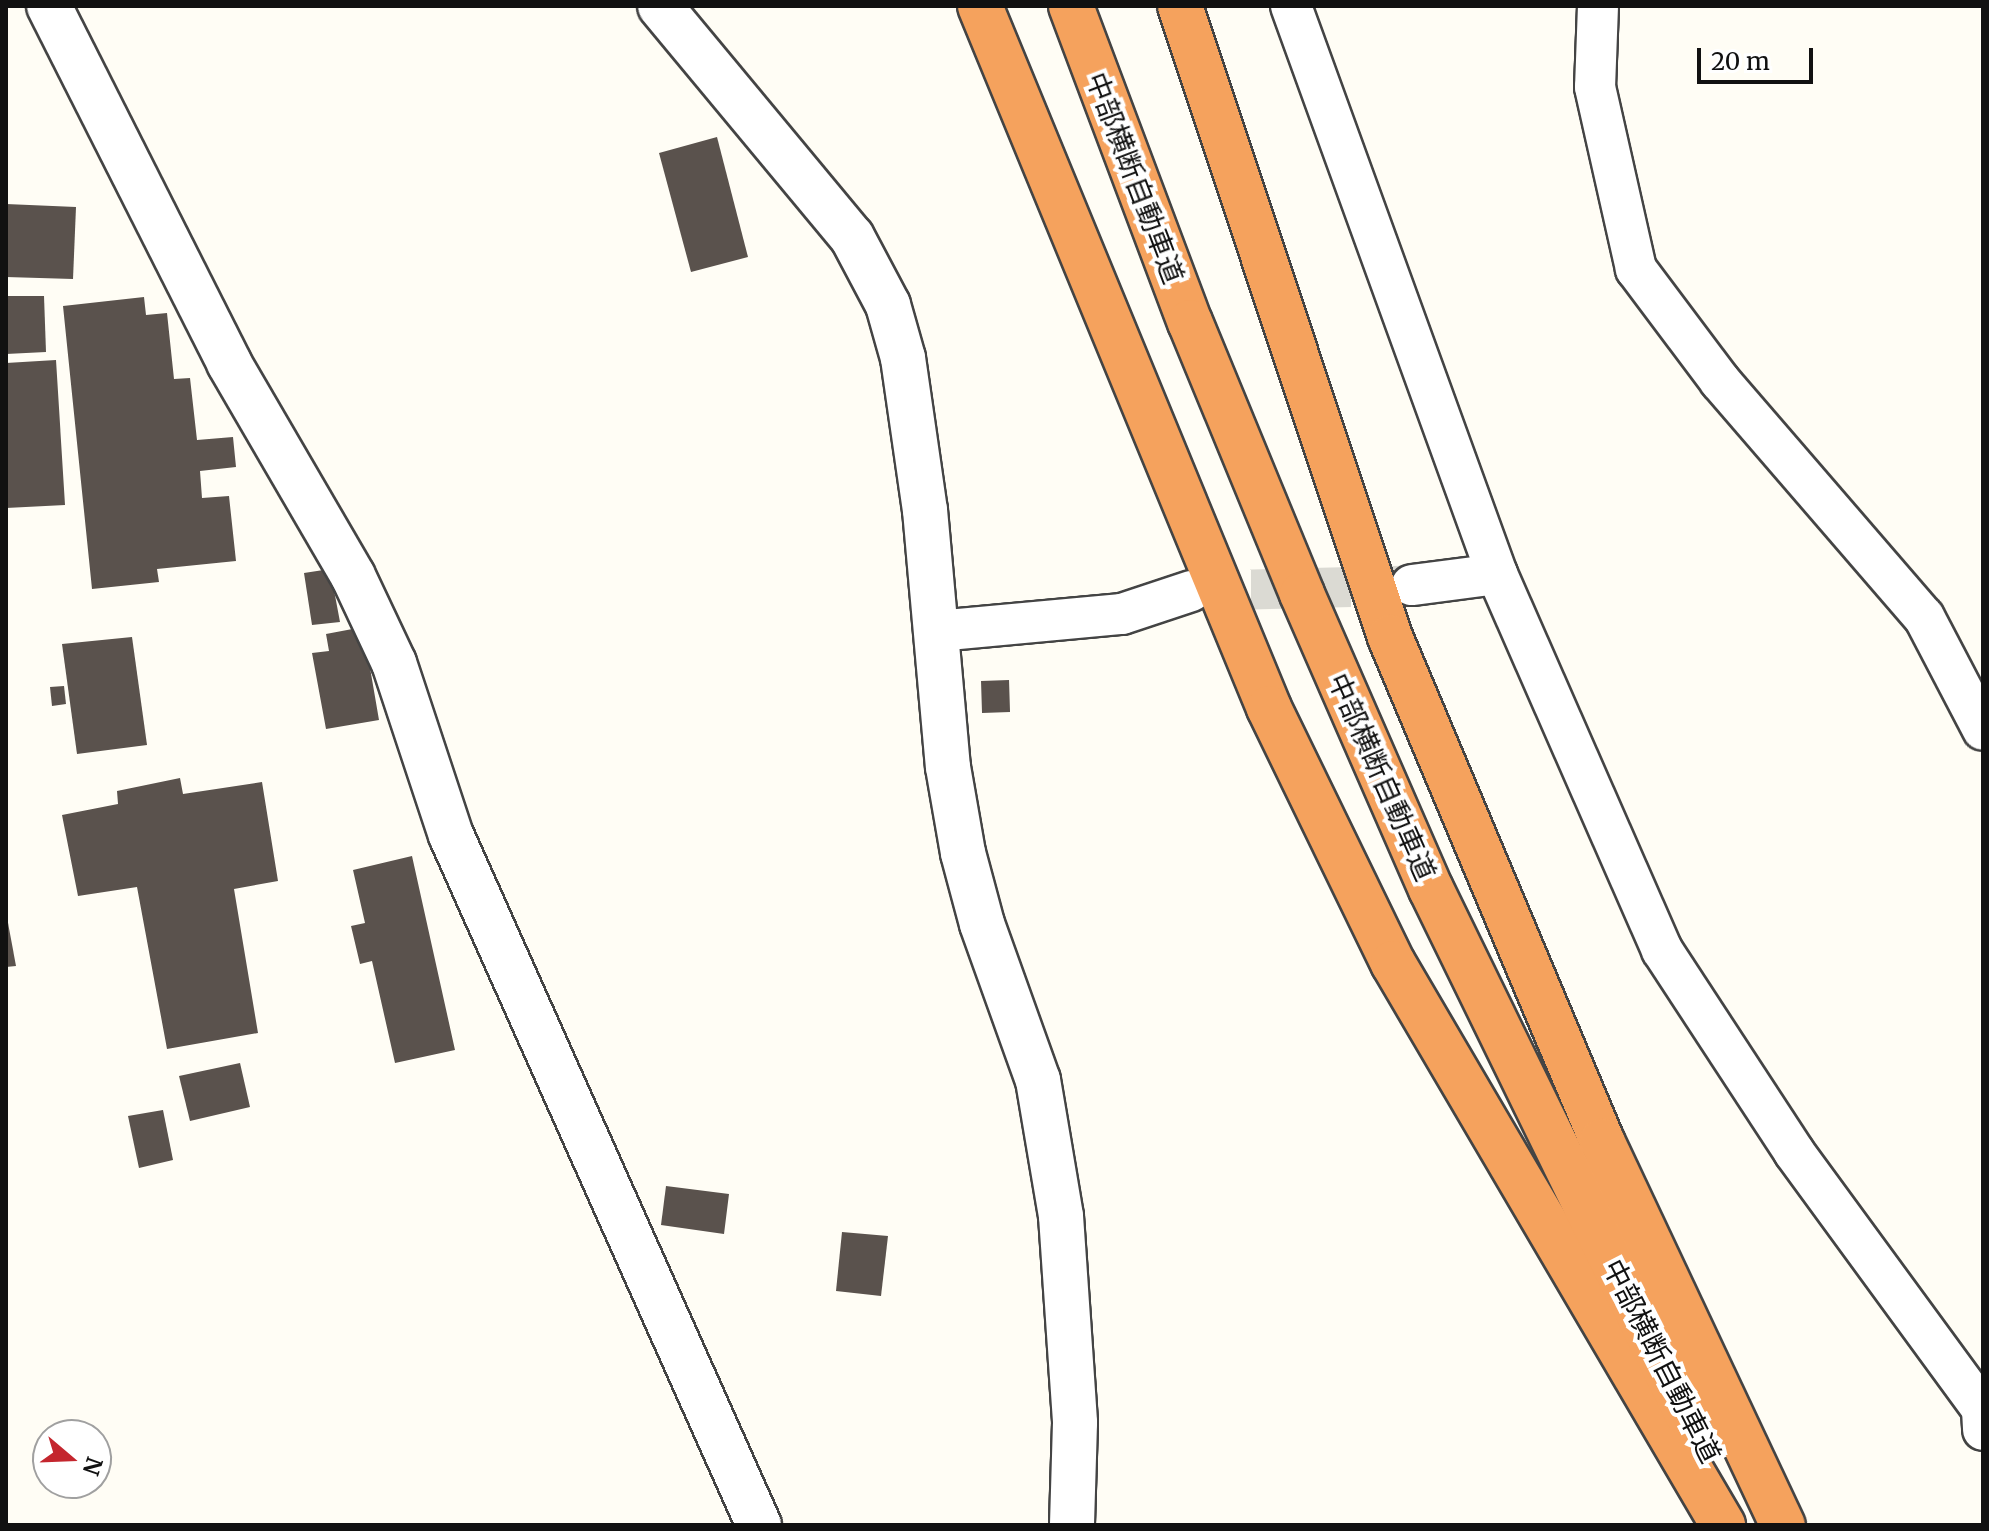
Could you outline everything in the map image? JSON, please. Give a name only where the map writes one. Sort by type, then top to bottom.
[{"type":"highway","points":[[980,6],[1269,708],[1393,963],[1723,1525]]},
{"type":"highway","name":"中部横断自動車道","points":[[1071,6],[1190,322],[1431,889],[1746,1525]]},
{"type":"highway","points":[[1180,6],[1390,637],[1528,954],[1602,1141],[1783,1525]]},
{"type":"street","points":[[49,6],[229,363],[359,588],[394,663],[451,835],[759,1525]]},
{"type":"street","points":[[660,6],[822,195],[852,237],[888,305],[914,417],[948,767],[963,853],[982,924],[1038,1080],[1061,1216],[1075,1408],[1072,1525]]},
{"type":"street","points":[[1291,6],[1497,574],[1662,950],[1794,1152],[1982,1409],[1983,1430]]},
{"type":"street","points":[[1598,6],[1595,87],[1636,269],[1720,381],[1924,617],[1983,730]]},
{"type":"street","points":[[1412,585],[1497,574]]},
{"type":"street","points":[[937,631],[1122,614],[1191,591]]},
{"type":"building","points":[[717,137],[748,257],[691,272],[659,153]]},
{"type":"building","points":[[6,204],[76,207],[73,279],[6,277]]},
{"type":"building","points":[[6,296],[44,296],[46,352],[6,354]]},
{"type":"building","points":[[144,297],[146,315],[167,313],[174,379],[190,378],[197,440],[233,437],[236,467],[200,471],[202,498],[229,496],[236,561],[157,569],[159,582],[92,589],[63,306]]},
{"type":"building","points":[[56,360],[65,505],[6,508],[6,363]]},
{"type":"building","points":[[330,569],[340,622],[312,625],[304,573]]},
{"type":"building","points":[[363,627],[379,720],[326,729],[312,653],[329,651],[326,634]]},
{"type":"building","points":[[132,637],[147,745],[77,754],[62,644]]},
{"type":"building","points":[[1009,680],[1010,712],[982,713],[981,681]]},
{"type":"building","points":[[64,686],[66,704],[52,706],[50,687]]},
{"type":"building","points":[[180,778],[183,794],[262,782],[278,881],[234,889],[258,1033],[167,1049],[137,887],[78,896],[62,815],[118,804],[117,791]]},
{"type":"building","points":[[412,856],[455,1050],[395,1063],[372,961],[360,964],[351,926],[365,923],[353,870]]},
{"type":"building","points":[[6,912],[16,966],[6,967]]},
{"type":"building","points":[[240,1063],[250,1107],[190,1121],[179,1076]]},
{"type":"building","points":[[163,1110],[173,1160],[139,1168],[128,1116]]},
{"type":"building","points":[[666,1186],[729,1194],[724,1234],[661,1225]]},
{"type":"building","points":[[842,1232],[888,1236],[881,1296],[836,1291]]},
{"type":"tunnel","points":[[1191,591],[1403,586]]}]
